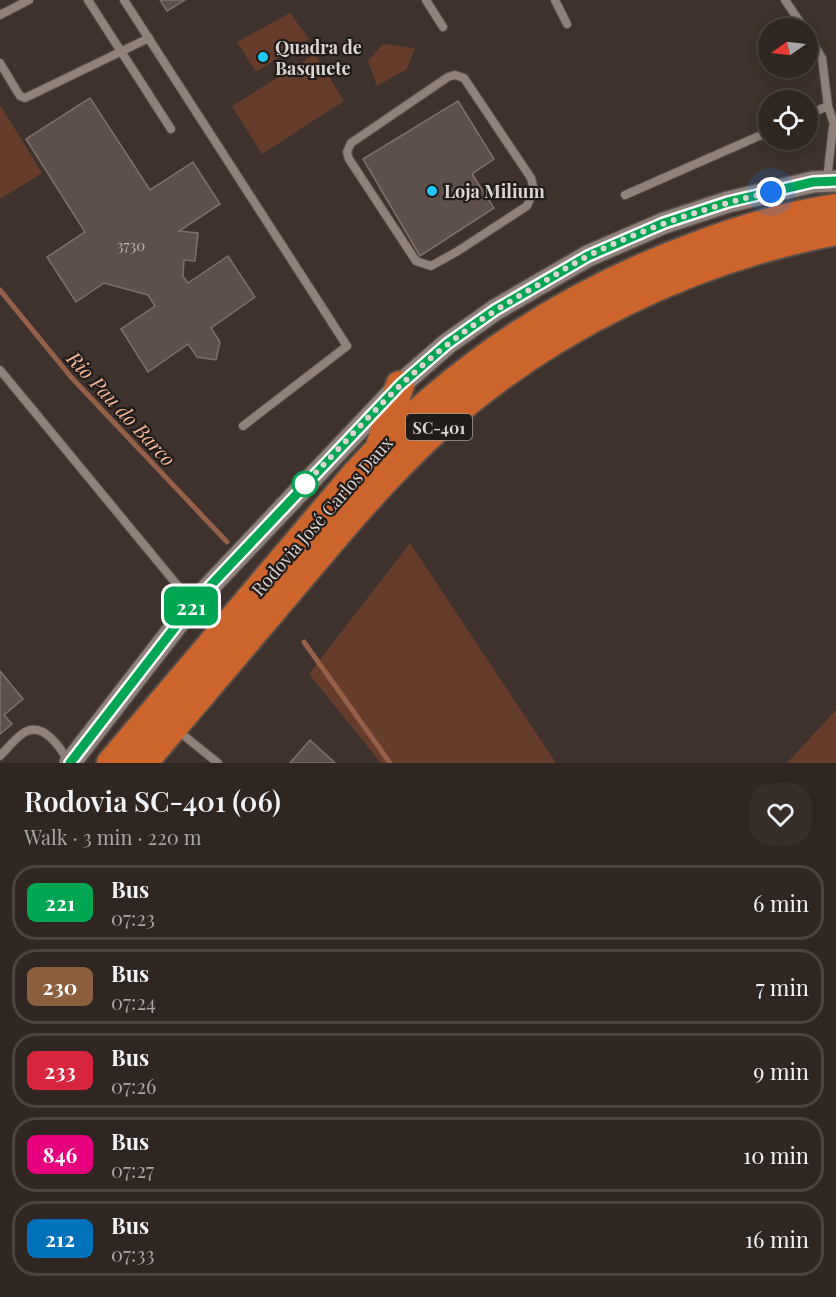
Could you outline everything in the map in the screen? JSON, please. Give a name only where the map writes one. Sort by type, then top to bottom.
[{"type":"highway","name":"Rodovia José Carlos Daux","points":[[111,763],[378,449],[456,379],[495,350],[564,305],[615,279],[721,237],[778,220],[836,208]]},
{"type":"highway","name":"Rodovia José Carlos Daux","points":[[143,763],[367,498],[436,429],[476,395],[547,346],[629,301],[717,263],[780,243],[836,231]]},
{"type":"highway","points":[[378,449],[400,385]]},
{"type":"main road","points":[[69,763],[193,604],[400,385],[447,344],[495,310],[594,253],[664,223],[728,202],[813,182],[831,181]]},
{"type":"lane","points":[[0,15],[29,0]]},
{"type":"lane","points":[[88,0],[171,129]]},
{"type":"lane","points":[[124,0],[347,346],[243,426]]},
{"type":"lane","points":[[426,0],[443,27]]},
{"type":"lane","points":[[555,0],[567,24]]},
{"type":"lane","points":[[785,0],[797,18]]},
{"type":"lane","points":[[0,63],[20,96],[25,98],[149,38]]},
{"type":"lane","points":[[818,51],[822,58],[828,106],[835,129],[831,181]]},
{"type":"lane","points":[[455,75],[464,78],[531,178],[534,190],[526,206],[431,266],[416,261],[349,159],[347,152],[351,143],[448,77],[455,75]]},
{"type":"lane","points":[[818,110],[828,106]]},
{"type":"lane","points":[[625,195],[758,136]]},
{"type":"lane","points":[[0,370],[193,604]]},
{"type":"lane","points":[[173,728],[218,763]]},
{"type":"lane","points":[[0,756],[24,732],[32,730],[42,732],[61,747],[69,763]]},
{"type":"shaded area","name":"Quadra de Basquete","points":[[290,13],[309,39],[256,72],[237,42]]},
{"type":"shaded area","points":[[383,44],[415,48],[407,69],[377,86],[368,61]]},
{"type":"shaded area","points":[[315,54],[344,101],[262,154],[232,106]]},
{"type":"shaded area","points":[[0,105],[42,173],[0,199]]},
{"type":"shaded area","points":[[410,543],[556,763],[381,763],[309,674]]},
{"type":"shaded area","points":[[836,710],[836,763],[787,763]]},
{"type":"building","points":[[160,0],[185,0],[167,11]]},
{"type":"building","points":[[90,98],[150,190],[193,162],[220,204],[179,231],[198,233],[195,261],[184,260],[183,276],[188,283],[228,256],[255,297],[211,328],[220,342],[216,360],[197,357],[188,344],[148,372],[121,329],[155,306],[148,295],[104,283],[76,302],[47,257],[85,232],[26,139]]},
{"type":"building","name":"Loja Milium","points":[[458,101],[494,159],[472,174],[494,208],[420,256],[363,159]]},
{"type":"building","points":[[0,671],[23,699],[4,715],[12,724],[0,734]]},
{"type":"building","points":[[310,740],[335,763],[290,763]]},
{"type":"waterway","name":"Rio Pau do Barco","points":[[0,290],[71,377],[227,542]]},
{"type":"waterway","name":"Rio Pau do Barco","points":[[304,642],[390,763]]},
{"type":"bus line","name":"221","points":[[70,763],[193,604],[400,385],[447,344],[495,310],[588,256],[664,223],[728,202],[813,182],[836,181]]},
{"type":"place","name":"Quadra de Basquete","points":[[263,57]]},
{"type":"place","name":"Loja Milium","points":[[432,191]]},
{"type":"route","points":[[305,484],[303,486],[400,385],[447,344],[495,310],[588,256],[612,245],[685,216],[728,202],[771,192]]}]
